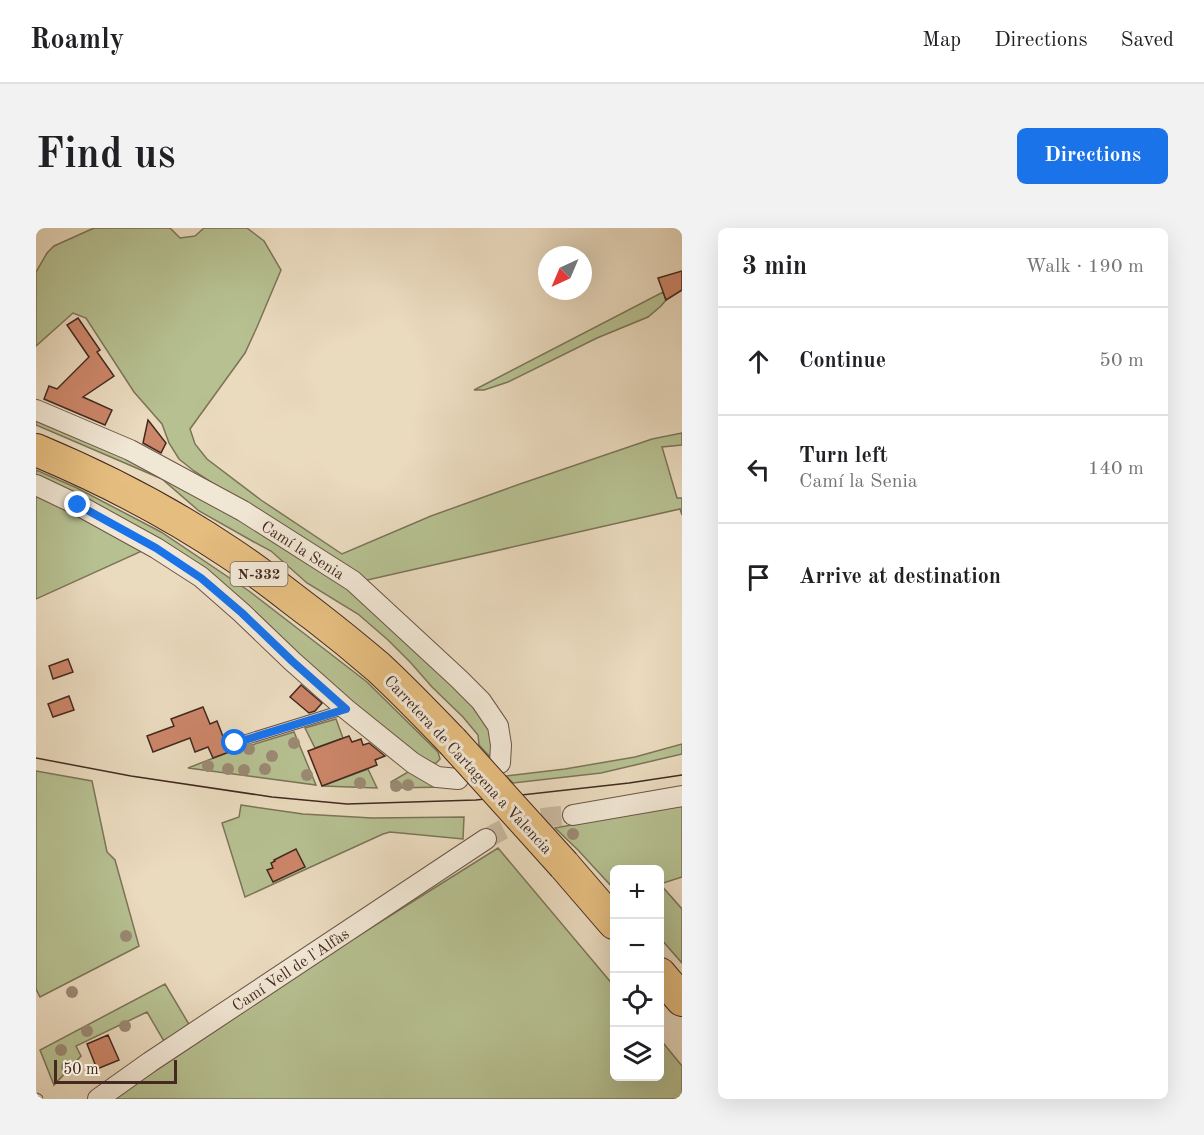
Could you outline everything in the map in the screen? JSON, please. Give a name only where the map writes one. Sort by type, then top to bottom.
[{"type":"highway","name":"Carretera de Cartagena a Valencia","points":[[36,450],[122,490],[196,532],[243,562],[376,666],[452,741],[611,919]]},
{"type":"highway","points":[[664,979],[682,1000]]},
{"type":"street","name":"Camí la Senia","points":[[36,410],[141,455],[243,511],[353,581],[481,701],[498,726],[501,745],[500,763]]},
{"type":"street","points":[[36,485],[78,505],[156,548],[201,578],[346,709],[413,763],[437,777],[458,779]]},
{"type":"street","points":[[573,814],[682,795]]},
{"type":"street","name":"Camí Vell de l'Alfàs","points":[[98,1099],[486,839]]},
{"type":"lane","points":[[235,743],[346,709]]},
{"type":"green space","points":[[94,228],[170,228],[180,238],[195,236],[204,228],[247,228],[264,241],[281,270],[245,353],[190,429],[195,444],[207,459],[261,500],[342,554],[431,516],[520,484],[652,439],[682,433],[682,445],[662,447],[677,498],[682,498],[682,515],[680,509],[363,581],[179,459],[169,443],[162,424],[134,392],[86,318],[73,313],[36,346],[36,272],[54,246]]},
{"type":"green space","points":[[663,292],[666,300],[648,317],[597,338],[508,382],[484,390],[474,390]]},
{"type":"green space","points":[[36,415],[147,465],[352,587],[489,719],[493,760],[479,745],[478,735],[463,717],[388,640],[358,614],[307,583],[271,551],[199,511],[162,479],[36,425]]},
{"type":"green space","points":[[36,470],[77,488],[161,532],[249,591],[367,682],[438,752],[440,759],[436,763],[426,764],[398,745],[224,586],[36,478]]},
{"type":"green space","points":[[36,494],[129,543],[142,551],[36,599]]},
{"type":"green space","points":[[336,719],[343,738],[315,748],[305,728]]},
{"type":"green space","points":[[294,732],[316,785],[188,768],[229,752]]},
{"type":"green space","points":[[682,744],[682,754],[601,773],[513,783],[506,776],[635,757]]},
{"type":"green space","points":[[368,769],[377,788],[322,786]]},
{"type":"green space","points":[[413,769],[443,787],[392,788],[391,782]]},
{"type":"green space","points":[[36,771],[92,781],[107,852],[115,860],[139,946],[40,997],[36,989]]},
{"type":"green space","points":[[682,802],[682,877],[664,883],[664,865],[610,865],[610,885],[555,828],[643,812]]},
{"type":"green space","points":[[241,805],[303,814],[372,818],[464,817],[463,839],[390,832],[245,897],[222,823],[239,817]]},
{"type":"green space","points":[[498,848],[610,981],[610,1081],[664,1081],[664,1044],[682,1066],[682,1099],[113,1099],[353,939]]},
{"type":"green space","points":[[664,889],[682,909],[682,963],[664,943]]},
{"type":"green space","points":[[165,984],[190,1026],[165,1043],[147,1012],[76,1046],[81,1056],[54,1085],[40,1050]]},
{"type":"building","points":[[682,271],[682,290],[666,300],[658,278]]},
{"type":"building","points":[[78,318],[100,350],[97,352],[114,376],[83,397],[112,410],[105,425],[44,399],[49,386],[57,389],[89,357],[67,325]]},
{"type":"building","points":[[148,420],[166,443],[161,453],[143,443]]},
{"type":"building","points":[[68,659],[73,672],[53,679],[49,666]]},
{"type":"building","points":[[301,685],[322,703],[315,711],[309,713],[290,697]]},
{"type":"building","points":[[69,696],[74,710],[53,717],[48,704]]},
{"type":"building","points":[[203,707],[210,724],[217,721],[229,752],[213,758],[208,747],[195,752],[190,738],[153,752],[147,736],[174,726],[171,719]]},
{"type":"building","points":[[349,736],[352,742],[361,739],[363,745],[369,743],[385,756],[375,760],[377,765],[322,786],[308,751]]},
{"type":"building","points":[[296,849],[305,867],[273,882],[267,870],[273,868],[271,863]]},
{"type":"building","points":[[108,1035],[119,1060],[97,1069],[87,1044]]},
{"type":"tunnel","points":[[486,839],[518,823],[573,815]]},
{"type":"tram line","points":[[36,758],[131,776],[272,797],[347,804],[476,800],[682,775]]},
{"type":"route","points":[[78,505],[156,548],[201,578],[346,709],[235,743]]}]
